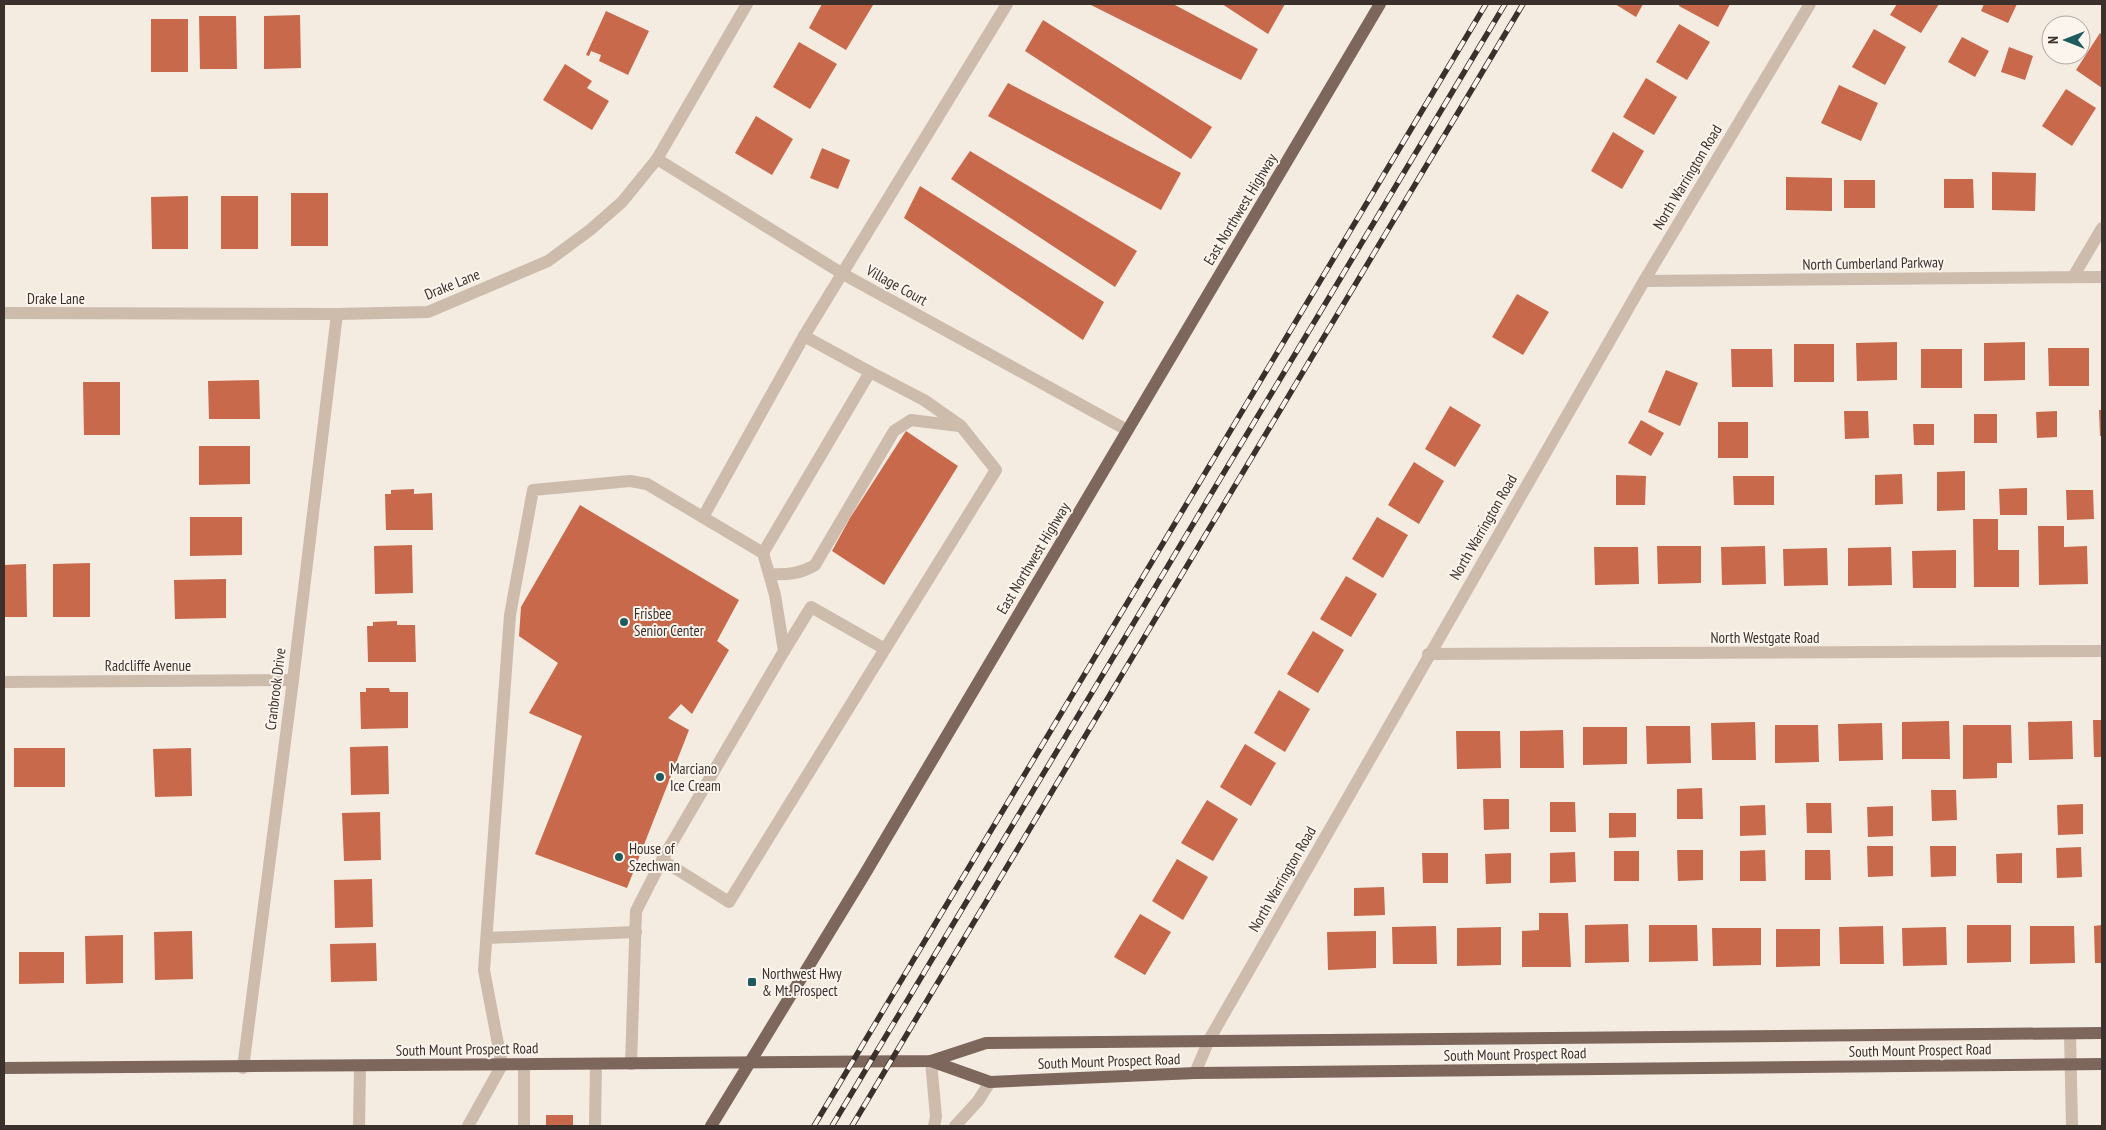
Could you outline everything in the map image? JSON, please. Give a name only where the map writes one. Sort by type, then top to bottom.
[{"type":"main road","name":"East Northwest Highway","points":[[711,1126],[751,1063],[1380,4]]},
{"type":"main road","name":"South Mount Prospect Road","points":[[4,1068],[243,1068],[931,1061],[986,1043],[2102,1033]]},
{"type":"main road","name":"South Mount Prospect Road","points":[[931,1061],[990,1082],[1195,1074],[2102,1064]]},
{"type":"street","name":"Drake Lane","points":[[4,313],[336,314],[428,312],[548,261],[590,230],[622,202],[657,159],[747,4]]},
{"type":"street","points":[[703,517],[804,336],[1007,4]]},
{"type":"street","name":"North Warrington Road","points":[[1195,1074],[1209,1040],[1428,654],[1644,281],[1810,4]]},
{"type":"street","name":"Village Court","points":[[657,159],[843,274],[1127,430]]},
{"type":"street","points":[[2073,277],[2102,228]]},
{"type":"street","name":"North Cumberland Parkway","points":[[1644,281],[2102,277]]},
{"type":"street","name":"Cranbrook Drive","points":[[243,1068],[293,680],[336,314]]},
{"type":"street","points":[[662,860],[729,902],[996,470],[961,426],[924,400],[804,336]]},
{"type":"street","points":[[762,553],[870,372]]},
{"type":"street","points":[[769,574],[786,575],[803,572],[815,565],[894,431],[911,420],[961,426]]},
{"type":"street","points":[[468,1126],[502,1065],[484,970],[510,615],[533,490],[630,481],[647,484],[762,553],[775,595],[784,651]]},
{"type":"street","points":[[631,1064],[636,911],[662,860],[784,651],[811,607],[884,649]]},
{"type":"street","name":"North Westgate Road","points":[[1428,654],[2102,652]]},
{"type":"street","name":"Radcliffe Avenue","points":[[4,682],[293,680]]},
{"type":"street","points":[[487,938],[636,932]]},
{"type":"street","points":[[2070,1034],[2072,1126]]},
{"type":"street","points":[[931,1061],[936,1117],[934,1126]]},
{"type":"street","points":[[595,1126],[596,1064]]},
{"type":"street","points":[[524,1065],[524,1126]]},
{"type":"street","points":[[359,1126],[360,1066]]},
{"type":"street","points":[[955,1126],[974,1106],[990,1082]]},
{"type":"building","points":[[822,4],[873,5],[846,50],[809,28]]},
{"type":"building","points":[[1089,4],[1173,4],[1258,49],[1241,80]]},
{"type":"building","points":[[1222,4],[1285,4],[1268,34]]},
{"type":"building","points":[[1615,4],[1643,4],[1636,17]]},
{"type":"building","points":[[1680,4],[1730,4],[1718,27],[1679,6]]},
{"type":"building","points":[[1897,4],[1939,4],[1921,33],[1890,15]]},
{"type":"building","points":[[1984,4],[2017,4],[2008,23],[1981,11]]},
{"type":"building","points":[[606,11],[649,31],[628,75],[599,61],[601,55],[591,51],[589,56],[586,55]]},
{"type":"building","points":[[300,15],[301,68],[264,69],[264,16]]},
{"type":"building","points":[[199,16],[236,16],[237,69],[200,69]]},
{"type":"building","points":[[151,19],[188,19],[188,72],[151,72]]},
{"type":"building","points":[[1043,20],[1212,127],[1191,159],[1025,51]]},
{"type":"building","points":[[1679,24],[1710,42],[1687,80],[1656,62]]},
{"type":"building","points":[[1874,29],[1906,47],[1885,85],[1852,67]]},
{"type":"building","points":[[2100,33],[2102,34],[2102,88],[2076,70],[2079,65],[2091,65],[2091,47]]},
{"type":"building","points":[[1962,37],[1989,51],[1975,77],[1948,62]]},
{"type":"building","points":[[799,42],[837,64],[810,109],[773,87]]},
{"type":"building","points":[[2009,47],[2033,56],[2025,80],[2001,72]]},
{"type":"building","points":[[565,64],[592,81],[587,88],[609,101],[592,130],[543,100]]},
{"type":"building","points":[[1646,78],[1677,97],[1654,135],[1623,117]]},
{"type":"building","points":[[1008,83],[1181,173],[1161,210],[988,116]]},
{"type":"building","points":[[1839,85],[1878,103],[1861,141],[1821,123]]},
{"type":"building","points":[[2066,89],[2096,108],[2072,146],[2042,126]]},
{"type":"building","points":[[756,116],[793,139],[772,175],[735,153]]},
{"type":"building","points":[[1613,132],[1644,151],[1622,189],[1591,171]]},
{"type":"building","points":[[822,148],[850,160],[838,189],[810,178]]},
{"type":"building","points":[[970,151],[1137,251],[1115,287],[951,179]]},
{"type":"building","points":[[1992,172],[2036,173],[2035,211],[1992,210]]},
{"type":"building","points":[[1786,177],[1832,178],[1832,211],[1786,210]]},
{"type":"building","points":[[1944,179],[1973,179],[1974,208],[1944,208]]},
{"type":"building","points":[[1844,180],[1875,180],[1875,208],[1844,208]]},
{"type":"building","points":[[920,186],[1104,302],[1083,340],[904,218]]},
{"type":"building","points":[[291,193],[328,193],[328,246],[291,246]]},
{"type":"building","points":[[188,196],[188,249],[152,249],[151,197]]},
{"type":"building","points":[[221,196],[258,196],[258,249],[221,249]]},
{"type":"building","points":[[1517,294],[1549,312],[1523,355],[1492,337]]},
{"type":"building","points":[[1897,342],[1897,380],[1857,381],[1856,343]]},
{"type":"building","points":[[2025,342],[2025,380],[1984,381],[1984,343]]},
{"type":"building","points":[[1794,344],[1834,344],[1834,382],[1794,382]]},
{"type":"building","points":[[2048,348],[2089,348],[2089,386],[2049,386]]},
{"type":"building","points":[[1731,349],[1772,349],[1773,387],[1732,387]]},
{"type":"building","points":[[1921,349],[1962,349],[1962,388],[1921,388]]},
{"type":"building","points":[[1666,370],[1698,383],[1680,426],[1648,412]]},
{"type":"building","points":[[259,380],[260,419],[209,419],[208,381]]},
{"type":"building","points":[[83,382],[120,382],[120,435],[84,435]]},
{"type":"building","points":[[1450,406],[1481,425],[1455,467],[1425,449]]},
{"type":"building","points":[[2099,410],[2102,410],[2102,436],[2100,436]]},
{"type":"building","points":[[1844,411],[1868,411],[1869,438],[1845,439]]},
{"type":"building","points":[[2057,411],[2057,437],[2037,438],[2036,412]]},
{"type":"building","points":[[1974,414],[1997,414],[1997,443],[1974,443]]},
{"type":"building","points":[[1641,420],[1664,433],[1651,456],[1628,443]]},
{"type":"building","points":[[1718,422],[1748,422],[1748,458],[1718,458]]},
{"type":"building","points":[[1913,424],[1934,424],[1934,445],[1914,445]]},
{"type":"building","points":[[906,431],[958,466],[884,585],[832,551],[850,518]]},
{"type":"building","points":[[199,446],[250,446],[250,484],[199,485]]},
{"type":"building","points":[[1414,462],[1444,481],[1419,524],[1388,505]]},
{"type":"building","points":[[1965,471],[1965,510],[1937,511],[1937,472]]},
{"type":"building","points":[[1902,474],[1903,504],[1875,505],[1875,475]]},
{"type":"building","points":[[1616,475],[1646,476],[1645,505],[1616,505]]},
{"type":"building","points":[[1733,476],[1774,476],[1774,505],[1734,505]]},
{"type":"building","points":[[2027,488],[2027,515],[2000,515],[1999,489]]},
{"type":"building","points":[[414,489],[414,494],[432,493],[433,530],[386,530],[385,494],[391,494],[391,490]]},
{"type":"building","points":[[2066,490],[2093,490],[2094,519],[2067,520]]},
{"type":"building","points":[[580,505],[739,600],[717,641],[729,650],[692,714],[681,704],[668,718],[689,730],[627,888],[535,854],[582,736],[529,713],[558,663],[519,636],[521,607]]},
{"type":"building","points":[[190,517],[242,517],[242,555],[190,556]]},
{"type":"building","points":[[1377,517],[1408,535],[1383,578],[1352,559]]},
{"type":"building","points":[[1973,519],[1998,519],[1998,550],[2019,550],[2019,587],[1974,587]]},
{"type":"building","points":[[2038,526],[2064,526],[2064,547],[2087,546],[2088,584],[2039,585]]},
{"type":"building","points":[[412,545],[413,593],[375,594],[374,546]]},
{"type":"building","points":[[1657,546],[1701,546],[1701,583],[1658,584]]},
{"type":"building","points":[[1765,546],[1766,584],[1722,585],[1721,547]]},
{"type":"building","points":[[1594,547],[1638,547],[1639,584],[1595,585]]},
{"type":"building","points":[[1891,547],[1892,585],[1848,586],[1848,548]]},
{"type":"building","points":[[1827,548],[1828,585],[1784,586],[1783,549]]},
{"type":"building","points":[[1956,550],[1956,588],[1913,588],[1912,551]]},
{"type":"building","points":[[90,563],[90,617],[53,617],[53,564]]},
{"type":"building","points":[[26,564],[27,617],[4,617],[4,565]]},
{"type":"building","points":[[1346,576],[1377,594],[1351,637],[1320,619]]},
{"type":"building","points":[[226,579],[226,618],[175,619],[174,580]]},
{"type":"building","points":[[397,621],[397,625],[415,625],[416,662],[368,662],[367,626],[373,626],[373,622]]},
{"type":"building","points":[[1313,631],[1344,650],[1318,693],[1287,674]]},
{"type":"building","points":[[366,688],[389,688],[390,692],[408,692],[408,728],[361,729],[360,692],[366,692]]},
{"type":"building","points":[[1279,690],[1310,709],[1285,752],[1254,733]]},
{"type":"building","points":[[2093,720],[2102,720],[2102,757],[2094,757]]},
{"type":"building","points":[[1949,721],[1950,759],[1902,759],[1902,722]]},
{"type":"building","points":[[2072,721],[2073,759],[2029,760],[2028,722]]},
{"type":"building","points":[[1755,722],[1756,760],[1712,760],[1711,723]]},
{"type":"building","points":[[1882,723],[1883,760],[1839,761],[1838,724]]},
{"type":"building","points":[[1775,725],[1818,725],[1819,762],[1775,763]]},
{"type":"building","points":[[1963,725],[2011,725],[2012,763],[1997,763],[1997,778],[1963,779]]},
{"type":"building","points":[[1646,726],[1690,726],[1691,763],[1647,764]]},
{"type":"building","points":[[1583,727],[1627,727],[1627,764],[1583,765]]},
{"type":"building","points":[[1563,730],[1564,768],[1520,768],[1520,731]]},
{"type":"building","points":[[1456,731],[1500,731],[1501,768],[1457,769]]},
{"type":"building","points":[[1245,744],[1276,763],[1251,806],[1220,787]]},
{"type":"building","points":[[388,746],[389,794],[351,795],[350,747]]},
{"type":"building","points":[[14,748],[65,748],[65,787],[14,787]]},
{"type":"building","points":[[191,748],[192,796],[155,797],[153,749]]},
{"type":"building","points":[[1702,788],[1703,819],[1677,819],[1677,789]]},
{"type":"building","points":[[1931,790],[1956,790],[1957,820],[1932,821]]},
{"type":"building","points":[[1483,799],[1509,799],[1509,829],[1484,830]]},
{"type":"building","points":[[1207,800],[1238,819],[1213,861],[1181,843]]},
{"type":"building","points":[[1550,802],[1575,802],[1576,832],[1550,832]]},
{"type":"building","points":[[1806,803],[1831,803],[1832,833],[1807,833]]},
{"type":"building","points":[[2083,804],[2083,834],[2058,835],[2057,805]]},
{"type":"building","points":[[1765,805],[1766,835],[1740,836],[1740,806]]},
{"type":"building","points":[[1893,806],[1893,836],[1868,837],[1867,807]]},
{"type":"building","points":[[380,812],[381,860],[344,861],[342,813]]},
{"type":"building","points":[[1609,813],[1636,813],[1636,837],[1609,838]]},
{"type":"building","points":[[1867,846],[1893,846],[1893,876],[1868,877]]},
{"type":"building","points":[[1930,846],[1956,846],[1956,876],[1931,877]]},
{"type":"building","points":[[2081,847],[2082,877],[2057,878],[2056,848]]},
{"type":"building","points":[[1677,850],[1703,850],[1703,880],[1678,881]]},
{"type":"building","points":[[1765,850],[1766,881],[1740,881],[1740,851]]},
{"type":"building","points":[[1805,850],[1830,850],[1831,880],[1805,880]]},
{"type":"building","points":[[1614,851],[1639,851],[1639,881],[1614,881]]},
{"type":"building","points":[[1575,852],[1576,882],[1550,883],[1550,853]]},
{"type":"building","points":[[1422,853],[1448,853],[1448,883],[1423,883]]},
{"type":"building","points":[[1511,853],[1511,883],[1486,884],[1485,854]]},
{"type":"building","points":[[2022,853],[2022,883],[1997,883],[1996,854]]},
{"type":"building","points":[[1177,859],[1208,877],[1183,920],[1152,901]]},
{"type":"building","points":[[372,879],[373,927],[335,928],[334,880]]},
{"type":"building","points":[[1384,887],[1385,915],[1354,916],[1354,888]]},
{"type":"building","points":[[1539,913],[1568,913],[1571,967],[1522,967],[1522,931],[1539,930]]},
{"type":"building","points":[[1140,914],[1171,932],[1145,975],[1114,957]]},
{"type":"building","points":[[1628,924],[1629,962],[1585,963],[1585,925]]},
{"type":"building","points":[[1649,925],[1697,925],[1698,961],[1649,962]]},
{"type":"building","points":[[1967,925],[2011,925],[2011,962],[1967,963]]},
{"type":"building","points":[[2102,925],[2102,963],[2095,963],[2094,926]]},
{"type":"building","points":[[1436,926],[1437,964],[1393,964],[1392,927]]},
{"type":"building","points":[[1883,926],[1884,964],[1840,964],[1839,927]]},
{"type":"building","points":[[2030,926],[2074,926],[2075,963],[2030,964]]},
{"type":"building","points":[[1501,927],[1501,965],[1457,966],[1457,928]]},
{"type":"building","points":[[1946,927],[1947,965],[1903,966],[1902,928]]},
{"type":"building","points":[[1712,928],[1761,928],[1761,965],[1713,966]]},
{"type":"building","points":[[1776,929],[1820,929],[1820,966],[1776,967]]},
{"type":"building","points":[[192,931],[193,979],[155,980],[154,932]]},
{"type":"building","points":[[1376,931],[1376,968],[1328,970],[1327,932]]},
{"type":"building","points":[[123,935],[123,983],[86,984],[85,936]]},
{"type":"building","points":[[376,943],[377,981],[331,982],[330,944]]},
{"type":"building","points":[[19,952],[64,952],[64,983],[19,984]]},
{"type":"building","points":[[546,1115],[573,1115],[573,1126],[546,1126]]},
{"type":"railway","points":[[814,1126],[1486,4]]},
{"type":"railway","points":[[832,1126],[1505,4]]},
{"type":"railway","points":[[852,1126],[1523,4]]},
{"type":"place","name":"Frisbee Senior Center","points":[[624,622]]},
{"type":"place","name":"Marciano Ice Cream","points":[[660,777]]},
{"type":"place","name":"House of Szechwan","points":[[619,857]]},
{"type":"place","name":"Northwest Hwy & Mt. Prospect","points":[[752,982]]}]
